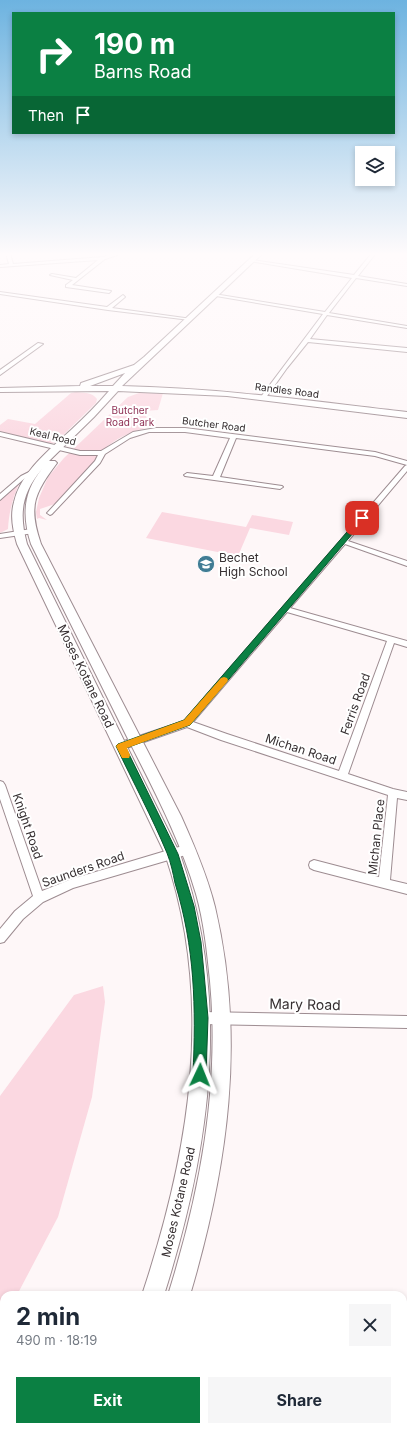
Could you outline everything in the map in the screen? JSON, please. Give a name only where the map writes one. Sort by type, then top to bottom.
[{"type":"street","name":"Moses Kotane Road","points":[[180,1291],[198,1226],[212,1161],[219,1108],[221,1018],[218,971],[213,938],[203,893],[189,849],[174,816],[36,544],[16,521],[18,503],[33,472],[62,449],[189,320]]},
{"type":"street","points":[[263,398],[321,320]]},
{"type":"street","points":[[362,320],[407,327]]},
{"type":"street","points":[[307,340],[405,350],[407,344]]},
{"type":"street","points":[[0,373],[40,344]]},
{"type":"street","points":[[81,387],[105,379],[132,378],[152,387]]},
{"type":"street","name":"Moses Kotane Road","points":[[132,378],[102,404],[62,449],[44,472],[33,492],[25,532],[121,746],[172,854],[188,906],[195,942],[202,1018],[200,1075],[190,1156],[172,1235],[154,1291]]},
{"type":"street","name":"Randles Road","points":[[132,378],[152,387],[165,390],[263,398],[407,414]]},
{"type":"street","name":"Randles Road","points":[[0,390],[81,387],[132,378],[165,390]]},
{"type":"street","points":[[81,387],[98,394],[101,398],[102,404]]},
{"type":"street","name":"Butcher Road","points":[[50,513],[98,462],[102,454],[129,436],[153,429],[185,430],[375,454],[407,463]]},
{"type":"street","name":"Keal Road","points":[[0,434],[86,454],[102,454]]},
{"type":"street","points":[[216,478],[234,436]]},
{"type":"street","points":[[121,746],[187,723],[407,467]]},
{"type":"street","points":[[0,498],[23,477],[33,472]]},
{"type":"street","points":[[187,475],[280,487]]},
{"type":"street","points":[[0,536],[25,532]]},
{"type":"street","points":[[342,541],[407,564]]},
{"type":"street","points":[[285,609],[407,644]]},
{"type":"street","name":"Ferris Road","points":[[342,776],[391,640]]},
{"type":"street","name":"Michan Road","points":[[187,723],[224,737],[393,793],[407,796]]},
{"type":"street","name":"Knight Road","points":[[0,785],[38,898]]},
{"type":"street","name":"Michan Place","points":[[384,883],[393,793]]},
{"type":"street","name":"Saunders Road","points":[[0,938],[19,916],[38,898],[72,884],[189,849]]},
{"type":"street","name":"Michan Place","points":[[314,865],[407,889]]},
{"type":"street","name":"Mary Road","points":[[202,1018],[407,1022]]},
{"type":"green space","points":[[76,392],[93,395],[97,399],[96,403],[56,442],[50,444],[0,432],[0,425],[8,419],[35,424],[71,393]]},
{"type":"green space","name":"Butcher Road Park","points":[[139,393],[163,393],[158,410],[144,411],[150,427],[126,435],[111,444],[104,450],[95,463],[55,504],[40,509],[40,515],[47,520],[37,519],[36,512],[39,498],[48,477],[64,458],[128,397]]},
{"type":"green space","points":[[21,480],[12,504],[8,529],[0,533],[0,500]]},
{"type":"green space","points":[[162,512],[246,527],[252,515],[293,522],[289,535],[250,528],[238,556],[146,538]]},
{"type":"green space","points":[[103,986],[105,1002],[92,1097],[58,1217],[19,1291],[0,1291],[0,1096],[74,995]]},
{"type":"slow traffic","points":[[125,755],[121,746],[187,723],[224,680]]},
{"type":"place","name":"Bechet High School","points":[[206,564]]},
{"type":"route","points":[[200,1075],[202,1018],[199,973],[192,922],[181,879],[172,854],[121,746],[187,723],[362,518]]}]
